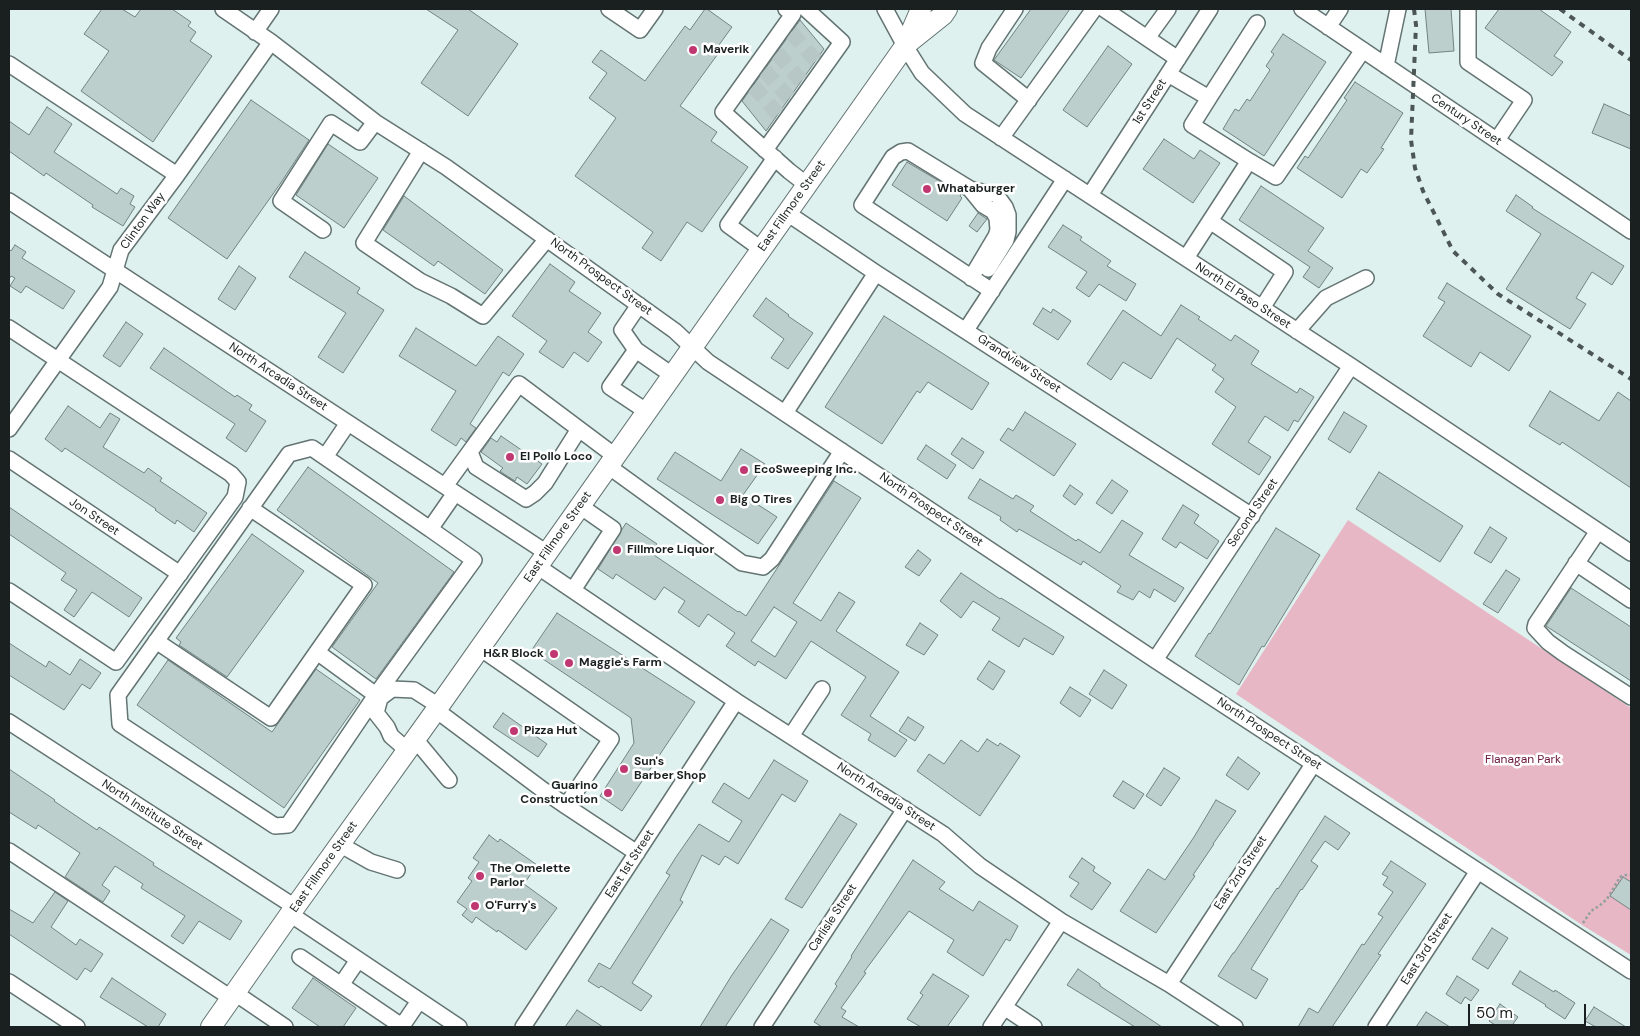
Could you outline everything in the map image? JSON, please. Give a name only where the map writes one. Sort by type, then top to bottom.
[{"type":"main road","name":"East Fillmore Street","points":[[211,1027],[905,46],[921,9]]},
{"type":"main road","name":"East Fillmore Street","points":[[905,46],[947,9]]},
{"type":"street","name":"North Prospect Street","points":[[223,9],[271,42],[375,122],[446,167],[639,304],[676,331],[708,362],[1155,660],[1631,971]]},
{"type":"street","points":[[255,32],[271,9]]},
{"type":"street","points":[[610,9],[640,30],[655,9]]},
{"type":"street","name":"North El Paso Street","points":[[885,9],[922,72],[964,114],[1351,366],[1631,553]]},
{"type":"street","points":[[1016,9],[989,48],[983,63],[1029,100]]},
{"type":"street","points":[[1001,138],[1094,9]]},
{"type":"street","points":[[1104,9],[1178,59]]},
{"type":"street","points":[[1147,38],[1168,9]]},
{"type":"street","name":"Century Street","points":[[1302,9],[1631,231]]},
{"type":"street","points":[[1328,27],[1340,9]]},
{"type":"street","points":[[1386,66],[1398,9]]},
{"type":"street","points":[[1468,9],[1468,62],[1524,100],[1496,140]]},
{"type":"street","name":"1st Street","points":[[1090,195],[1178,59],[1206,10]]},
{"type":"street","points":[[761,249],[728,225],[770,154],[782,118],[819,65],[842,42],[793,16],[774,49],[750,82],[723,112],[770,154],[807,185]]},
{"type":"street","points":[[1257,23],[1192,125],[1276,177],[1363,50]]},
{"type":"street","name":"Clinton Way","points":[[9,429],[110,286],[121,250],[177,175],[271,42]]},
{"type":"street","points":[[9,64],[177,175]]},
{"type":"street","points":[[1168,74],[1209,98]]},
{"type":"street","points":[[323,230],[281,201],[331,123],[360,142],[375,122]]},
{"type":"street","points":[[421,151],[364,243],[420,281],[483,316],[547,239]]},
{"type":"street","points":[[908,151],[970,190],[995,197],[1005,207],[1008,215],[1006,240],[981,284],[862,205],[893,157],[901,152],[908,151]]},
{"type":"street","points":[[1186,258],[1249,161]]},
{"type":"street","points":[[981,284],[1065,179]]},
{"type":"street","points":[[966,330],[998,230],[997,218],[993,211],[983,205],[970,190]]},
{"type":"street","name":"North Arcadia Street","points":[[9,201],[450,489],[542,559],[573,590],[736,701],[943,834],[980,866],[1061,921],[1169,984],[1234,1027]]},
{"type":"street","name":"Grandview Street","points":[[787,213],[876,273],[1252,516]]},
{"type":"street","points":[[1210,221],[1285,272],[1262,308]]},
{"type":"street","points":[[785,413],[876,273]]},
{"type":"street","points":[[1296,331],[1326,298],[1366,278]]},
{"type":"street","points":[[639,304],[622,330],[636,350],[672,375]]},
{"type":"street","points":[[9,328],[231,474],[238,482],[235,497],[116,662],[9,591]]},
{"type":"street","points":[[636,350],[610,387],[646,411]]},
{"type":"street","name":"Second Street","points":[[1155,660],[1351,366]]},
{"type":"street","points":[[430,529],[470,452],[519,384],[579,429],[611,461],[742,563],[764,567],[772,560],[842,451]]},
{"type":"street","points":[[325,457],[348,422]]},
{"type":"street","points":[[470,452],[476,466],[526,499],[545,483],[579,429]]},
{"type":"street","points":[[312,448],[474,560],[288,825],[275,826],[120,724],[118,695],[250,508],[289,454],[312,448]]},
{"type":"street","name":"Jon Street","points":[[9,459],[180,574]]},
{"type":"street","points":[[573,590],[613,529],[580,506]]},
{"type":"street","points":[[156,641],[271,718],[364,585],[250,508]]},
{"type":"street","points":[[1598,531],[1536,624],[1536,628],[1548,642],[1563,653],[1631,697]]},
{"type":"street","points":[[1576,563],[1631,600]]},
{"type":"street","points":[[480,648],[611,739],[566,806]]},
{"type":"street","points":[[317,652],[378,696]]},
{"type":"street","points":[[378,696],[392,689],[414,690],[543,790],[637,853]]},
{"type":"street","points":[[791,736],[822,689]]},
{"type":"street","points":[[378,696],[376,713],[387,727],[391,736],[411,744],[449,780]]},
{"type":"street","name":"East 1st Street","points":[[523,1027],[736,701]]},
{"type":"street","name":"North Institute Street","points":[[9,722],[292,911],[358,960],[458,1027]]},
{"type":"street","name":"East 2nd Street","points":[[1169,984],[1314,763]]},
{"type":"street","name":"Carlisle Street","points":[[762,1027],[905,809]]},
{"type":"street","points":[[339,844],[371,862],[397,870]]},
{"type":"street","points":[[9,851],[233,996],[285,1027]]},
{"type":"street","name":"East 3rd Street","points":[[1376,1027],[1478,871]]},
{"type":"street","points":[[991,1027],[1061,921]]},
{"type":"street","points":[[300,958],[403,1026],[419,1001]]},
{"type":"street","points":[[341,985],[358,960]]},
{"type":"street","points":[[9,982],[77,1027]]},
{"type":"street","points":[[1004,1007],[1034,1027]]},
{"type":"path","points":[[1582,925],[1590,911],[1607,898],[1620,877],[1631,875]]},
{"type":"green space","name":"Flanagan Park","points":[[1348,520],[1631,708],[1631,955],[1582,925],[1236,694]]},
{"type":"building","points":[[102,9],[122,9],[135,17],[141,9],[172,9],[191,22],[188,26],[196,32],[190,41],[212,56],[153,142],[81,91],[109,51],[84,34]]},
{"type":"building","points":[[426,9],[468,9],[518,44],[468,116],[421,83],[458,30]]},
{"type":"building","points":[[705,9],[732,27],[716,49],[720,51],[680,106],[717,132],[711,141],[748,167],[702,232],[687,222],[661,261],[642,248],[653,232],[575,176],[616,118],[589,98],[607,73],[592,62],[601,50],[645,81],[685,26],[690,30]]},
{"type":"building","points":[[1031,9],[1070,9],[1021,78],[994,60]]},
{"type":"building","points":[[1425,9],[1451,9],[1454,51],[1429,53]]},
{"type":"building","points":[[1499,9],[1539,9],[1571,32],[1554,56],[1563,62],[1552,76],[1485,28]]},
{"type":"building","name":"Maverik","points":[[800,20],[824,49],[766,131],[742,101]]},
{"type":"building","points":[[1283,34],[1326,62],[1264,156],[1223,129],[1235,109],[1239,111],[1247,99],[1250,101],[1270,70],[1266,66],[1274,54],[1271,52]]},
{"type":"building","points":[[1108,46],[1132,64],[1087,127],[1063,110]]},
{"type":"building","points":[[1355,82],[1403,113],[1381,148],[1384,149],[1367,173],[1361,169],[1342,198],[1297,168],[1305,156],[1308,158],[1347,100],[1344,98]]},
{"type":"building","points":[[251,100],[309,140],[227,259],[168,218]]},
{"type":"building","points":[[1604,104],[1631,116],[1631,149],[1592,133]]},
{"type":"building","points":[[47,107],[72,124],[54,152],[117,194],[121,188],[134,196],[130,204],[135,207],[123,226],[92,207],[93,205],[46,173],[44,176],[9,151],[9,121],[29,135]]},
{"type":"building","points":[[1164,139],[1194,159],[1200,150],[1220,163],[1193,203],[1143,169]]},
{"type":"building","points":[[328,144],[378,178],[344,228],[296,195]]},
{"type":"building","name":"Whataburger","points":[[907,162],[961,194],[962,198],[947,221],[892,185]]},
{"type":"building","points":[[1261,186],[1324,228],[1308,251],[1333,268],[1319,288],[1303,277],[1310,267],[1239,220]]},
{"type":"building","points":[[1516,195],[1532,208],[1624,266],[1612,285],[1592,272],[1576,298],[1586,304],[1570,329],[1506,289],[1541,234],[1506,211]]},
{"type":"building","points":[[404,196],[503,270],[485,294],[438,261],[434,266],[383,230]]},
{"type":"building","points":[[978,213],[987,219],[977,232],[969,226]]},
{"type":"building","points":[[1063,225],[1082,237],[1080,240],[1111,261],[1107,266],[1136,284],[1126,301],[1099,284],[1089,297],[1076,288],[1087,272],[1048,247]]},
{"type":"building","points":[[15,245],[26,252],[22,258],[75,291],[63,309],[26,286],[21,293],[10,286],[15,278],[11,276],[9,279],[9,249],[11,251]]},
{"type":"building","points":[[305,252],[360,288],[357,293],[384,310],[343,373],[318,357],[346,313],[289,277]]},
{"type":"building","points":[[550,264],[575,282],[569,291],[601,313],[588,332],[602,342],[588,362],[574,352],[563,368],[539,352],[547,341],[512,316]]},
{"type":"building","points":[[239,266],[256,278],[235,310],[218,299]]},
{"type":"building","points":[[1447,283],[1531,336],[1509,371],[1480,352],[1471,367],[1423,336],[1445,302],[1438,298]]},
{"type":"building","points":[[766,298],[813,333],[788,369],[771,358],[784,339],[753,316]]},
{"type":"building","points":[[1181,305],[1231,341],[1235,335],[1259,351],[1251,364],[1297,393],[1300,388],[1314,397],[1298,422],[1294,420],[1288,431],[1265,416],[1248,442],[1271,457],[1259,475],[1212,444],[1236,407],[1215,392],[1224,379],[1212,370],[1216,365],[1177,338],[1151,379],[1123,362],[1111,380],[1087,364],[1123,310],[1161,336]]},
{"type":"building","points":[[1043,308],[1051,313],[1053,309],[1071,321],[1058,340],[1033,324]]},
{"type":"building","points":[[884,316],[989,383],[972,410],[928,382],[920,393],[917,391],[882,444],[825,407]]},
{"type":"building","points":[[126,322],[143,334],[120,367],[103,356]]},
{"type":"building","points":[[416,328],[476,366],[498,336],[524,354],[509,376],[503,372],[470,424],[476,428],[466,442],[461,438],[456,446],[431,430],[456,391],[399,356]]},
{"type":"building","points":[[164,348],[235,397],[237,395],[252,405],[249,410],[266,421],[246,452],[226,438],[235,424],[150,368]]},
{"type":"building","points":[[1550,391],[1599,421],[1618,392],[1631,401],[1631,488],[1562,442],[1560,445],[1529,426]]},
{"type":"building","points":[[68,406],[100,428],[110,413],[120,419],[103,447],[144,473],[148,468],[162,478],[160,481],[207,513],[194,532],[177,520],[175,524],[156,509],[65,448],[62,452],[45,439]]},
{"type":"building","points":[[1025,412],[1076,444],[1054,476],[1000,440],[1008,428],[1013,431]]},
{"type":"building","points":[[1344,412],[1367,426],[1350,453],[1328,439]]},
{"type":"building","name":"El Pollo Loco","points":[[501,436],[542,464],[527,484],[517,477],[515,481],[504,474],[500,471],[503,468],[481,452],[491,438],[497,442]]},
{"type":"building","points":[[962,438],[984,452],[973,469],[951,454]]},
{"type":"building","points":[[926,445],[956,465],[947,479],[917,459]]},
{"type":"building","name":"Big O Tires","points":[[741,449],[765,464],[743,495],[777,517],[758,544],[657,479],[675,452],[721,481]]},
{"type":"building","points":[[308,467],[454,572],[376,679],[332,647],[378,583],[277,510]]},
{"type":"building","points":[[1379,472],[1463,526],[1440,562],[1356,509]]},
{"type":"building","points":[[980,479],[1013,499],[1016,495],[1034,506],[1030,511],[1076,541],[1078,539],[1100,553],[1122,520],[1143,533],[1129,555],[1184,588],[1175,602],[1154,589],[1150,598],[1139,591],[1133,600],[1117,592],[1121,586],[1083,561],[1081,565],[1019,529],[1017,532],[1000,520],[1001,517],[968,498]]},
{"type":"building","points":[[1112,480],[1128,491],[1112,514],[1096,503]]},
{"type":"building","points":[[834,481],[861,498],[793,603],[821,621],[839,592],[855,602],[836,631],[899,672],[870,716],[907,740],[895,757],[868,740],[871,734],[841,715],[866,677],[811,641],[786,679],[758,661],[755,666],[726,646],[735,633],[708,614],[699,627],[678,612],[685,601],[664,587],[655,600],[616,574],[613,579],[598,569],[626,523],[657,544],[651,553],[746,616]],"holes":[[[774,607],[797,622],[775,657],[751,641]]]},
{"type":"building","points":[[1070,485],[1083,494],[1075,505],[1063,496]]},
{"type":"building","points":[[1183,505],[1199,515],[1194,523],[1219,541],[1207,559],[1180,542],[1176,548],[1162,539]]},
{"type":"building","points":[[9,507],[142,598],[129,617],[92,592],[74,617],[64,610],[77,590],[61,580],[66,573],[9,534]]},
{"type":"building","points":[[1490,527],[1507,538],[1491,563],[1474,553]]},
{"type":"building","points":[[1276,528],[1320,555],[1239,685],[1195,656]]},
{"type":"building","points":[[252,534],[304,571],[227,677],[179,645],[181,642],[176,638]]},
{"type":"building","points":[[918,550],[931,560],[919,576],[905,567]]},
{"type":"building","points":[[1506,570],[1520,579],[1498,613],[1483,604]]},
{"type":"building","points":[[961,573],[1000,599],[1064,637],[1053,655],[1024,638],[1019,647],[992,630],[1000,618],[973,601],[961,618],[940,601]]},
{"type":"building","points":[[1571,588],[1631,627],[1631,681],[1546,626]]},
{"type":"building","points":[[557,613],[695,702],[622,811],[600,796],[634,743],[631,718],[531,651]]},
{"type":"building","points":[[920,623],[938,635],[924,655],[906,645]]},
{"type":"building","points":[[9,643],[46,667],[49,661],[70,675],[80,659],[101,673],[90,689],[82,684],[64,710],[9,675]]},
{"type":"building","points":[[168,660],[272,732],[316,669],[360,700],[284,808],[137,705]]},
{"type":"building","points":[[989,661],[1005,671],[993,690],[977,679]]},
{"type":"building","points":[[1104,670],[1127,685],[1112,709],[1089,694]]},
{"type":"building","points":[[1070,687],[1091,700],[1080,717],[1060,703]]},
{"type":"building","name":"Pizza Hut","points":[[503,713],[547,744],[538,757],[493,727]]},
{"type":"building","points":[[908,717],[924,727],[915,741],[899,731]]},
{"type":"building","points":[[987,739],[998,746],[1000,743],[1020,756],[980,816],[917,771],[929,754],[944,764],[961,740],[978,752]]},
{"type":"building","points":[[1238,757],[1260,773],[1248,790],[1226,775]]},
{"type":"building","points":[[774,760],[808,781],[795,802],[782,794],[738,864],[725,856],[719,865],[702,855],[680,900],[683,902],[632,983],[652,996],[641,1011],[601,986],[599,988],[588,981],[599,963],[610,969],[670,875],[666,873],[699,824],[729,842],[742,821],[712,802],[724,783],[749,799]]},
{"type":"building","points":[[1164,768],[1180,778],[1161,806],[1146,796]]},
{"type":"building","points":[[9,769],[97,830],[99,827],[154,863],[153,865],[242,921],[230,940],[199,921],[183,944],[171,936],[185,916],[141,888],[143,884],[115,866],[102,885],[110,891],[103,902],[65,877],[80,853],[38,825],[36,829],[9,812]]},
{"type":"building","points":[[1123,781],[1144,794],[1134,809],[1113,796]]},
{"type":"building","points":[[1216,800],[1236,811],[1156,933],[1120,911],[1148,869],[1165,880]]},
{"type":"building","points":[[840,814],[857,824],[802,908],[785,899]]},
{"type":"building","points":[[1325,816],[1350,833],[1338,850],[1325,841],[1311,861],[1318,866],[1301,889],[1251,969],[1268,979],[1256,999],[1218,976],[1278,889]]},
{"type":"building","points":[[489,835],[498,842],[500,839],[537,865],[524,884],[557,908],[526,950],[476,917],[472,923],[462,915],[467,909],[457,902],[472,881],[468,878],[479,862],[473,858]]},
{"type":"building","points":[[1082,858],[1095,867],[1093,871],[1111,883],[1092,910],[1070,896],[1079,883],[1069,877]]},
{"type":"building","points":[[913,860],[945,882],[939,889],[973,911],[979,901],[1018,926],[1010,941],[1006,939],[983,976],[947,952],[954,940],[909,911],[864,972],[866,973],[841,1008],[846,1011],[842,1017],[859,1027],[822,1027],[814,1022],[837,986],[835,984],[851,956]]},
{"type":"building","points":[[1391,861],[1426,884],[1378,954],[1381,955],[1332,1027],[1298,1027],[1309,1008],[1318,1013],[1362,944],[1364,945],[1383,917],[1378,914],[1393,892],[1383,885],[1388,877],[1382,874]]},
{"type":"building","points":[[1623,877],[1631,882],[1631,910],[1610,896]]},
{"type":"building","points":[[55,892],[68,901],[51,927],[76,945],[80,939],[103,954],[91,972],[85,968],[77,980],[9,934],[9,909],[33,923]]},
{"type":"building","points":[[771,919],[789,930],[775,952],[725,1027],[700,1027],[732,975]]},
{"type":"building","points":[[1492,928],[1508,938],[1488,969],[1472,959]]},
{"type":"building","points":[[1078,969],[1162,1027],[1135,1027],[1067,985]]},
{"type":"building","points":[[1520,971],[1575,1003],[1565,1019],[1512,984]]},
{"type":"building","points":[[933,974],[969,996],[947,1027],[921,1027],[907,1019],[923,995],[920,993]]},
{"type":"building","points":[[1457,976],[1479,990],[1471,1001],[1465,997],[1461,1004],[1446,994]]},
{"type":"building","points":[[112,978],[166,1014],[158,1027],[148,1027],[100,997]]},
{"type":"building","points":[[313,978],[356,1008],[343,1027],[320,1027],[292,1008]]},
{"type":"building","points":[[1500,1004],[1518,1017],[1511,1027],[1498,1027],[1489,1021]]},
{"type":"building","points":[[1594,1007],[1626,1027],[1596,1027],[1585,1021]]},
{"type":"building","points":[[577,1010],[603,1027],[565,1027]]},
{"type":"building","points":[[1426,1012],[1450,1027],[1416,1027]]},
{"type":"tunnel","points":[[791,32],[816,61]]},
{"type":"tunnel","points":[[777,53],[801,81]]},
{"type":"tunnel","points":[[764,70],[789,98]]},
{"type":"tunnel","points":[[753,86],[778,114]]},
{"type":"railway","points":[[1414,9],[1416,25],[1411,140],[1415,168],[1423,191],[1453,251],[1498,294],[1631,379]]},
{"type":"railway","points":[[1560,9],[1631,60]]},
{"type":"place","name":"Maverik","points":[[693,50]]},
{"type":"place","name":"Whataburger","points":[[927,189]]},
{"type":"place","name":"El Pollo Loco","points":[[510,457]]},
{"type":"place","name":"EcoSweeping Inc.","points":[[744,470]]},
{"type":"place","name":"Big O Tires","points":[[720,500]]},
{"type":"place","name":"Fillmore Liquor","points":[[617,550]]},
{"type":"place","name":"H&R Block","points":[[554,654]]},
{"type":"place","name":"Maggie's Farm","points":[[569,663]]},
{"type":"place","name":"Pizza Hut","points":[[514,731]]},
{"type":"place","name":"Sun's Barber Shop","points":[[624,769]]},
{"type":"place","name":"Guarino Construction","points":[[608,793]]},
{"type":"place","name":"The Omelette Parlor","points":[[480,876]]},
{"type":"place","name":"O'Furry's","points":[[475,906]]}]
